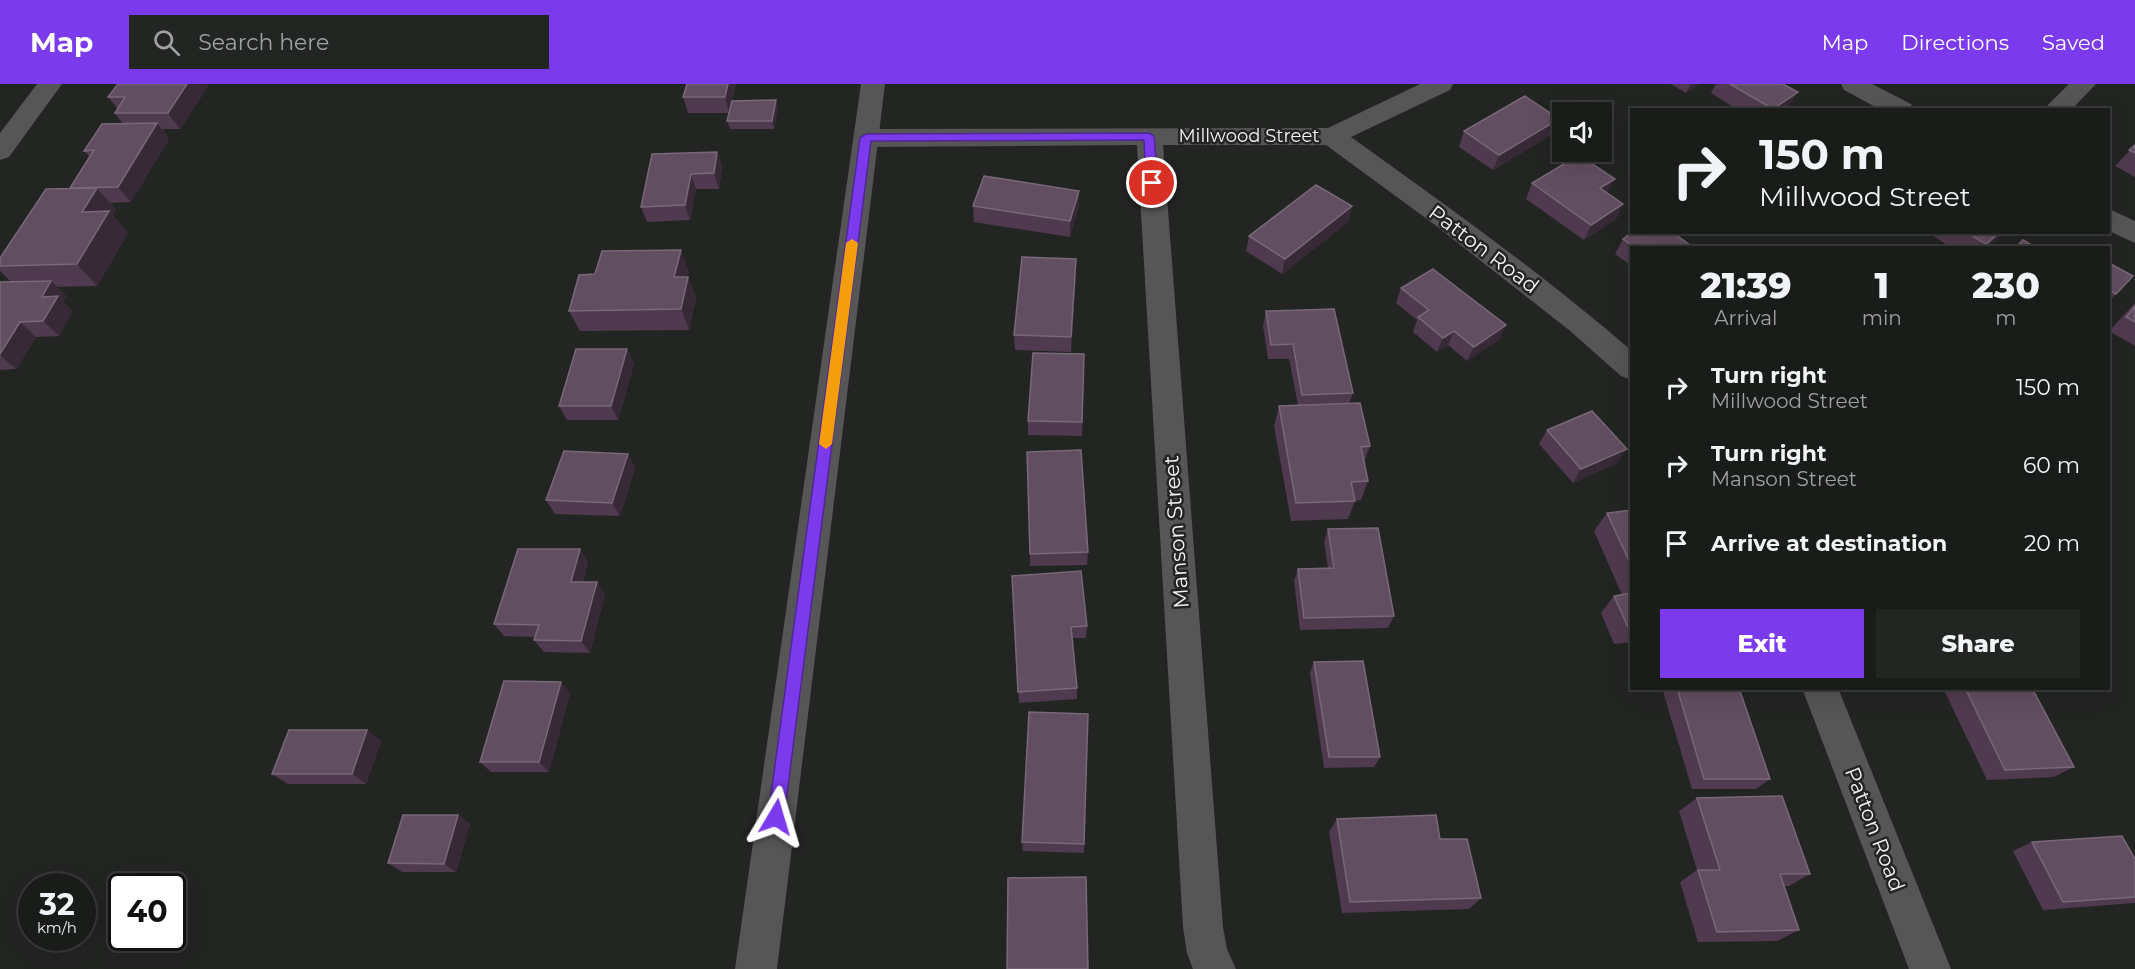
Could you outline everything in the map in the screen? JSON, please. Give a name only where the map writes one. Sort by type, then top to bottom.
[{"type":"street","points":[[0,152],[50,84]]},
{"type":"street","points":[[756,969],[873,84]]},
{"type":"street","name":"Millwood Street","points":[[866,138],[1332,136],[1441,84]]},
{"type":"street","points":[[1853,84],[1898,108]]},
{"type":"street","points":[[2057,108],[2084,84]]},
{"type":"street","name":"Manson Street","points":[[1149,136],[1203,927],[1207,953],[1215,969]]},
{"type":"street","name":"Patton Road","points":[[1332,136],[1445,218],[1579,322],[1630,366]]},
{"type":"street","points":[[2110,220],[2135,233]]},
{"type":"street","name":"Patton Road","points":[[1821,690],[1930,969]]},
{"type":"building","points":[[118,84],[187,84],[168,113],[115,113],[125,97],[108,97]]},
{"type":"building","points":[[687,84],[728,84],[725,97],[683,97]]},
{"type":"building","points":[[1730,84],[1783,84],[1798,92],[1771,108]]},
{"type":"building","points":[[1525,96],[1552,114],[1552,123],[1499,155],[1464,131]]},
{"type":"building","points":[[776,100],[772,121],[727,121],[732,101]]},
{"type":"building","points":[[157,123],[118,187],[70,188],[94,150],[84,151],[102,124]]},
{"type":"building","points":[[2135,145],[2135,153],[2129,150]]},
{"type":"building","points":[[717,152],[714,173],[691,174],[685,205],[641,207],[652,154]]},
{"type":"building","points":[[1567,162],[1590,162],[1615,179],[1600,188],[1623,204],[1591,225],[1532,183]]},
{"type":"building","points":[[984,176],[1079,191],[1070,221],[973,206]]},
{"type":"building","points":[[1316,185],[1352,206],[1285,259],[1249,236]]},
{"type":"building","points":[[97,188],[82,212],[109,211],[77,264],[0,266],[0,258],[46,189]]},
{"type":"building","points":[[1630,234],[1675,234],[1691,246],[1632,246],[1623,239]]},
{"type":"building","points":[[1969,234],[1998,234],[1986,244]]},
{"type":"building","points":[[2023,240],[2034,246],[2017,246]]},
{"type":"building","points":[[681,250],[674,277],[688,277],[681,309],[569,311],[579,275],[595,274],[602,251]]},
{"type":"building","points":[[1022,257],[1076,259],[1071,337],[1014,335]]},
{"type":"building","points":[[2110,264],[2133,276],[2116,294],[2110,291]]},
{"type":"building","points":[[1433,269],[1506,325],[1474,347],[1454,331],[1443,338],[1418,317],[1429,310],[1401,288]]},
{"type":"building","points":[[51,281],[42,297],[58,296],[43,321],[20,322],[0,354],[0,282]]},
{"type":"building","points":[[2135,306],[2135,322],[2126,317]]},
{"type":"building","points":[[1334,309],[1353,393],[1302,395],[1293,344],[1271,345],[1266,311]]},
{"type":"building","points":[[576,349],[627,349],[611,406],[559,406]]},
{"type":"building","points":[[1033,353],[1084,354],[1082,422],[1028,421]]},
{"type":"building","points":[[1360,403],[1370,446],[1361,447],[1368,481],[1351,482],[1355,501],[1296,503],[1279,406]]},
{"type":"building","points":[[1592,411],[1627,449],[1581,469],[1547,430]]},
{"type":"building","points":[[1081,450],[1088,552],[1030,554],[1027,452]]},
{"type":"building","points":[[564,451],[628,454],[612,503],[546,500]]},
{"type":"building","points":[[1630,510],[1630,563],[1607,513]]},
{"type":"building","points":[[1378,528],[1394,616],[1304,618],[1298,569],[1334,568],[1328,529]]},
{"type":"building","points":[[518,549],[580,549],[571,582],[597,582],[581,641],[534,640],[539,625],[494,624]]},
{"type":"building","points":[[1081,571],[1087,626],[1071,627],[1077,688],[1018,692],[1012,576]]},
{"type":"building","points":[[1630,593],[1630,626],[1628,627],[1614,596]]},
{"type":"building","points":[[1363,661],[1380,757],[1329,757],[1314,662]]},
{"type":"building","points":[[504,681],[561,682],[539,762],[480,762]]},
{"type":"building","points":[[1678,690],[1740,690],[1770,779],[1704,779]]},
{"type":"building","points":[[1966,690],[2033,690],[2074,767],[2005,770]]},
{"type":"building","points":[[1029,712],[1088,714],[1084,844],[1022,842]]},
{"type":"building","points":[[289,730],[367,730],[352,774],[272,774]]},
{"type":"building","points":[[1782,796],[1810,874],[1780,874],[1799,930],[1717,932],[1698,870],[1720,870],[1697,798]]},
{"type":"building","points":[[403,815],[458,815],[444,864],[388,863]]},
{"type":"building","points":[[1436,815],[1440,839],[1467,839],[1481,898],[1350,902],[1337,819]]},
{"type":"building","points":[[2122,836],[2135,859],[2135,897],[2063,902],[2032,842]]},
{"type":"building","points":[[1086,877],[1088,969],[1007,969],[1008,878]]},
{"type":"slow traffic","points":[[826,444],[852,243]]},
{"type":"route","points":[[776,817],[866,138],[1149,136],[1152,183]]}]
